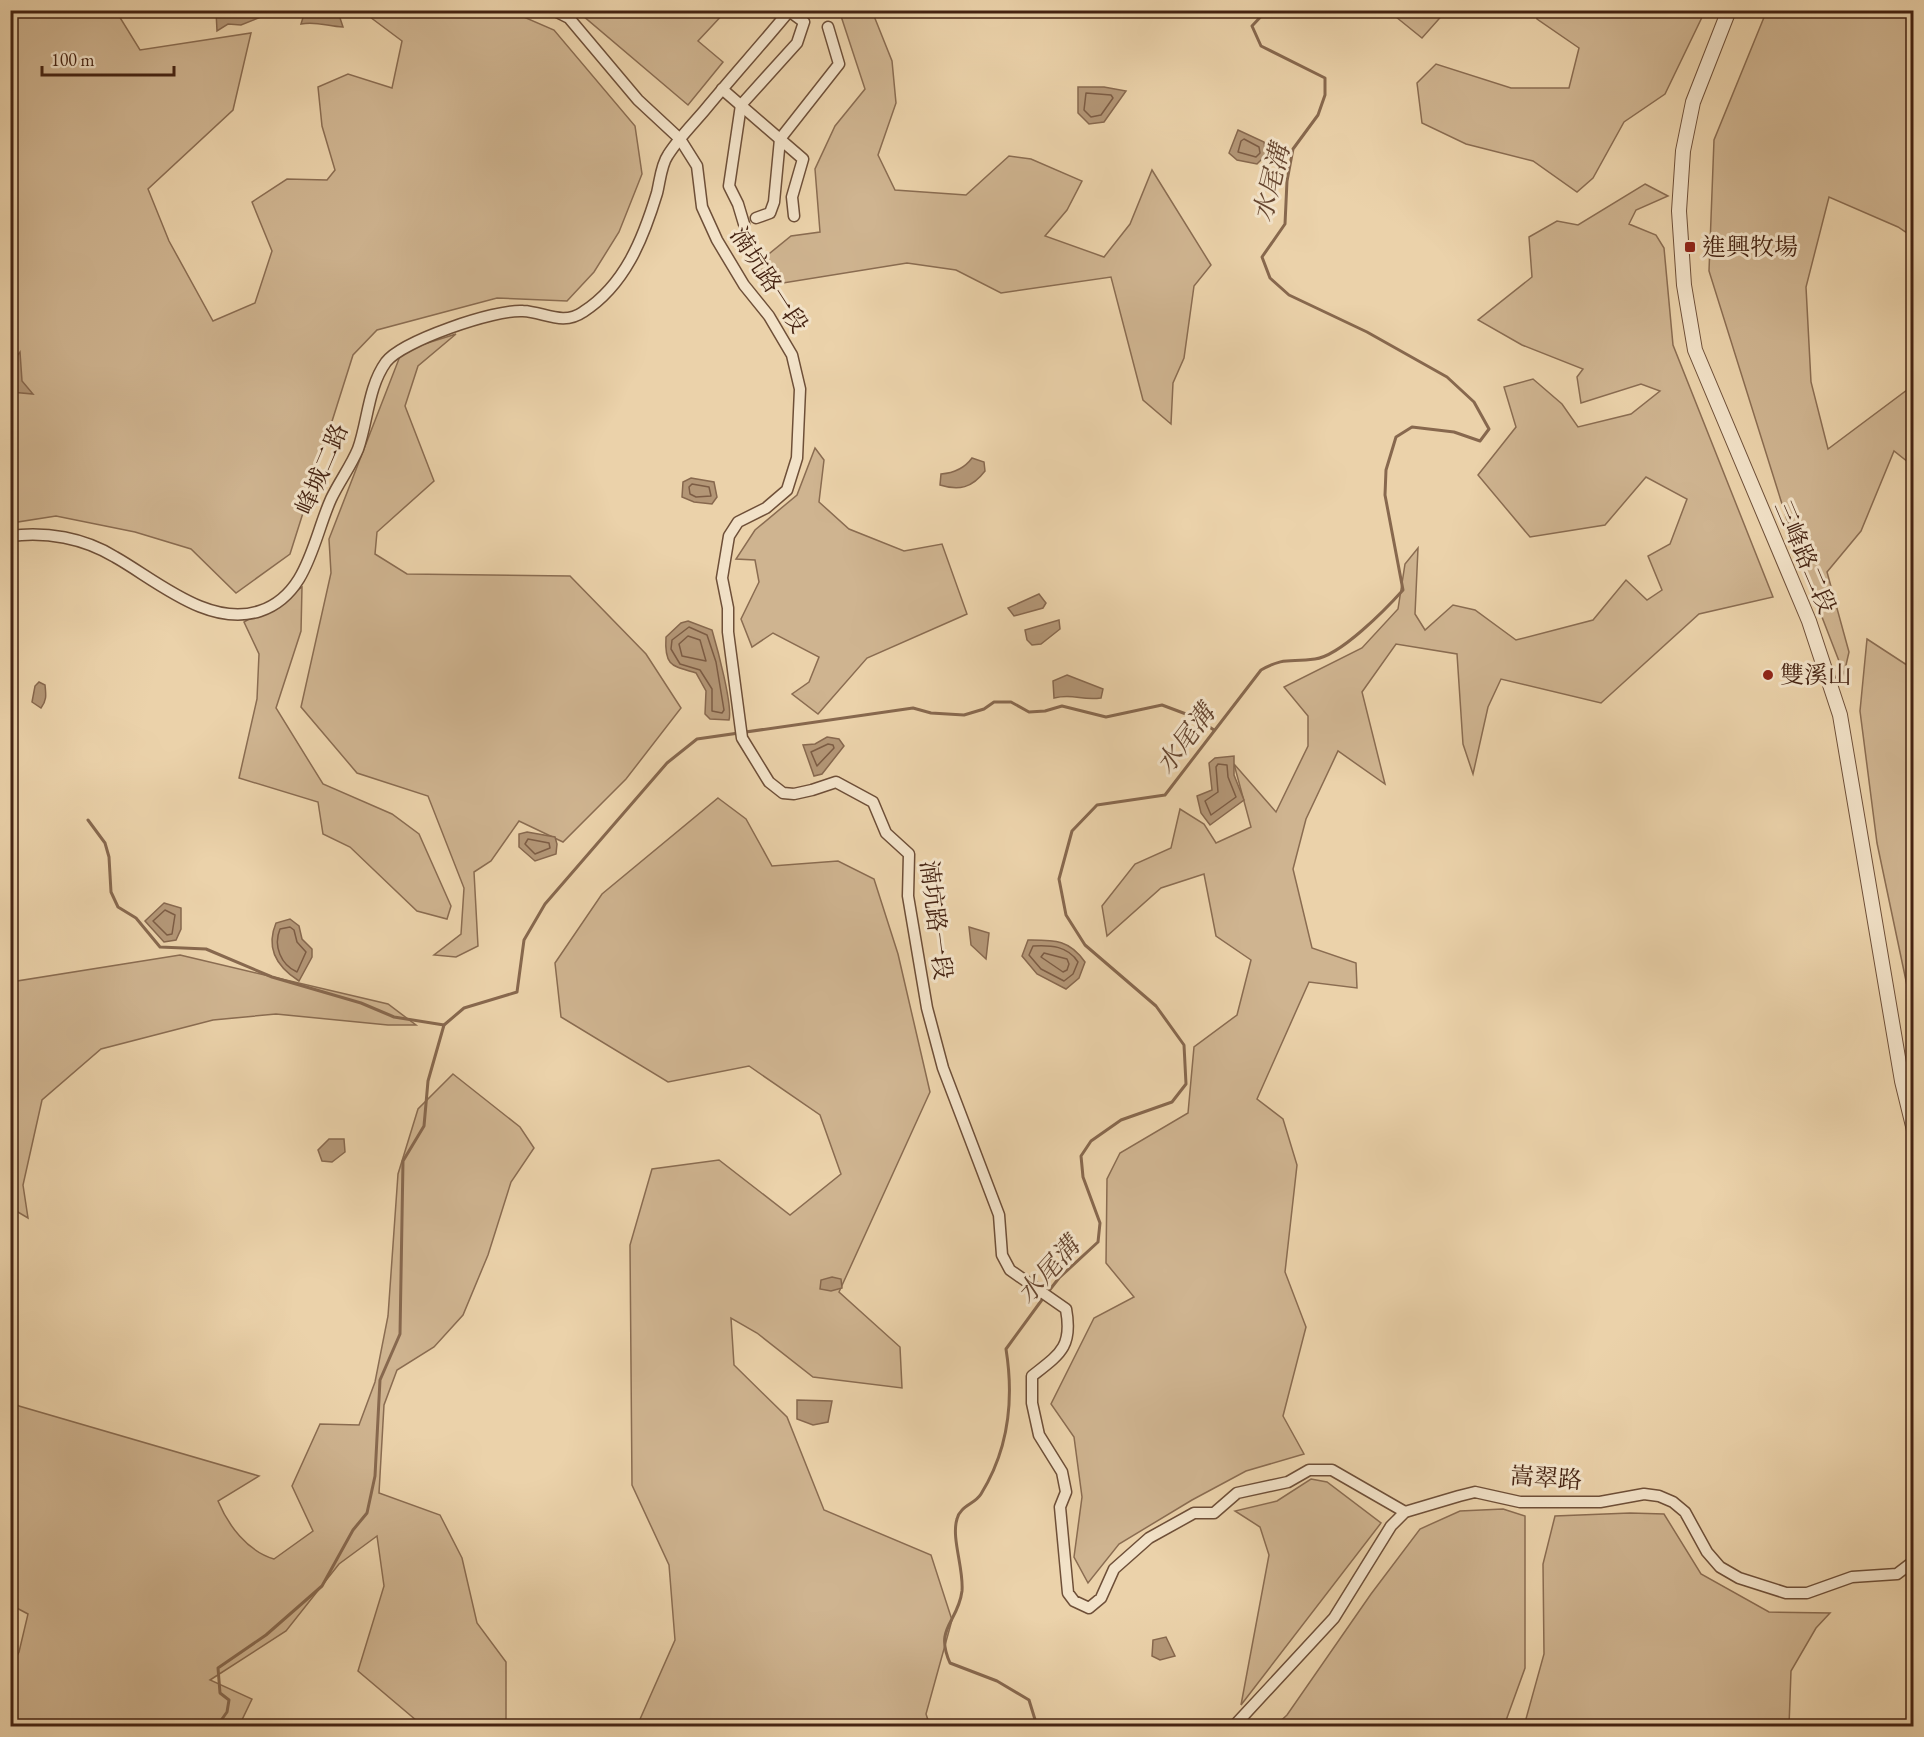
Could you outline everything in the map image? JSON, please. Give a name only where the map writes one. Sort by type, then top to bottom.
[{"type":"street","name":"湳坑路一段","points":[[553,10],[568,18],[638,100],[680,139],[697,166],[702,207],[717,240],[744,285],[769,316],[792,355],[800,389],[797,458],[787,490],[766,508],[738,522],[729,536],[722,578],[728,608],[728,632],[742,738],[769,782],[783,793],[795,794],[837,782],[873,802],[886,833],[909,854],[908,896],[927,1008],[943,1068],[999,1215],[1002,1255],[1010,1270],[1066,1309],[1069,1327],[1062,1352],[1032,1376],[1032,1403],[1039,1435],[1062,1472],[1066,1492],[1059,1507],[1068,1593],[1074,1601],[1089,1608],[1101,1598],[1114,1569],[1149,1538],[1169,1525],[1194,1513],[1214,1513],[1237,1493],[1288,1482],[1309,1470],[1332,1470],[1404,1512]]},
{"type":"street","name":"三峰路二段","points":[[1729,10],[1693,102],[1683,151],[1679,212],[1684,285],[1695,350],[1809,621],[1840,715],[1908,1079],[1914,1130]]},
{"type":"street","name":"峰城二路","points":[[10,536],[52,535],[86,544],[113,555],[171,593],[238,616],[262,610],[281,599],[294,588],[308,563],[330,503],[357,451],[376,376],[395,352],[491,315],[525,311],[557,319],[584,312],[615,285],[644,235],[666,158],[789,11]]},
{"type":"street","points":[[744,224],[729,186],[741,105],[797,43],[804,22],[789,11]]},
{"type":"street","points":[[756,218],[770,213],[774,202],[780,139],[839,63],[828,27]]},
{"type":"street","points":[[722,89],[803,159],[792,197],[794,216]]},
{"type":"street","name":"嵩翠路","points":[[1404,1512],[1475,1492],[1520,1502],[1600,1503],[1644,1494],[1659,1496],[1673,1502],[1685,1512],[1707,1552],[1720,1567],[1739,1578],[1786,1593],[1807,1593],[1852,1577],[1897,1574],[1914,1561]]},
{"type":"street","points":[[1234,1726],[1334,1618],[1391,1526],[1404,1512]]},
{"type":"shaded area","points":[[839,10],[872,11],[892,61],[896,103],[878,155],[895,190],[966,195],[1009,156],[1031,159],[1082,181],[1067,210],[1045,236],[1104,257],[1130,224],[1152,170],[1211,265],[1194,286],[1184,358],[1173,383],[1171,424],[1143,400],[1111,277],[1001,293],[956,270],[907,263],[783,283],[754,266],[791,236],[820,232],[815,169],[835,126],[865,89]]},
{"type":"shaded area","points":[[1402,10],[1446,11],[1422,38],[1396,17]]},
{"type":"shaded area","points":[[1767,10],[1913,11],[1913,237],[1898,227],[1829,197],[1806,287],[1811,382],[1828,449],[1907,390],[1913,396],[1913,466],[1894,451],[1861,531],[1827,572],[1849,652],[1844,674],[1798,555],[1709,271],[1714,140]]},
{"type":"shaded area","points":[[10,11],[116,11],[140,50],[251,33],[233,110],[148,189],[169,241],[213,321],[255,303],[272,251],[252,202],[287,179],[327,180],[335,170],[322,126],[318,87],[348,74],[392,88],[402,41],[362,11],[510,11],[554,30],[635,126],[642,174],[619,232],[594,272],[567,301],[497,298],[377,330],[353,355],[290,554],[236,593],[191,549],[135,532],[56,516],[11,523]]},
{"type":"shaded area","points":[[571,11],[726,11],[698,41],[723,62],[688,105],[583,16]]},
{"type":"shaded area","points":[[1535,11],[1705,11],[1665,94],[1624,122],[1593,178],[1577,192],[1533,161],[1466,144],[1422,123],[1417,83],[1436,64],[1511,88],[1569,88],[1579,48],[1537,19]]},
{"type":"shaded area","points":[[1645,184],[1668,196],[1636,210],[1629,224],[1656,235],[1664,248],[1673,345],[1773,597],[1699,614],[1601,703],[1501,679],[1488,707],[1473,774],[1463,744],[1457,654],[1396,644],[1362,692],[1385,784],[1338,751],[1306,819],[1293,869],[1312,948],[1356,963],[1357,988],[1309,982],[1257,1099],[1283,1119],[1297,1165],[1285,1272],[1306,1327],[1283,1416],[1304,1454],[1246,1471],[1192,1500],[1119,1544],[1088,1583],[1074,1557],[1082,1497],[1074,1437],[1051,1404],[1094,1318],[1134,1297],[1106,1263],[1107,1179],[1120,1153],[1188,1113],[1194,1047],[1237,1015],[1251,960],[1216,936],[1204,874],[1161,888],[1107,936],[1102,906],[1135,864],[1171,848],[1180,809],[1204,824],[1216,843],[1251,827],[1234,764],[1276,812],[1308,746],[1308,716],[1284,687],[1362,648],[1398,609],[1405,564],[1418,548],[1415,614],[1425,630],[1453,605],[1475,610],[1516,640],[1593,620],[1626,580],[1647,600],[1662,590],[1648,556],[1670,544],[1687,499],[1646,477],[1605,525],[1530,537],[1478,475],[1516,427],[1504,387],[1533,379],[1562,404],[1578,427],[1631,414],[1660,391],[1641,384],[1581,403],[1577,377],[1583,369],[1522,345],[1478,320],[1532,277],[1529,237],[1557,221],[1578,225]]},
{"type":"shaded area","points":[[456,334],[418,366],[405,406],[434,481],[377,532],[375,554],[407,574],[570,576],[646,654],[681,708],[626,779],[563,842],[519,821],[491,861],[474,872],[478,946],[456,957],[434,955],[461,934],[464,888],[428,796],[357,773],[301,707],[331,573],[329,539],[402,351]]},
{"type":"shaded area","points":[[815,448],[824,460],[819,502],[849,529],[904,551],[942,544],[967,614],[867,658],[818,714],[792,694],[809,682],[819,657],[773,633],[752,647],[741,619],[759,582],[755,560],[736,559],[755,530],[797,495]]},
{"type":"shaded area","points":[[302,587],[301,631],[276,708],[323,784],[392,814],[419,834],[451,906],[447,919],[417,911],[350,847],[323,834],[318,802],[239,778],[257,699],[259,654],[244,622]]},
{"type":"shaded area","points":[[1867,639],[1913,669],[1913,1014],[1877,843],[1860,711]]},
{"type":"shaded area","points":[[718,798],[746,819],[772,866],[838,861],[874,879],[898,954],[930,1092],[839,1292],[900,1347],[902,1388],[813,1377],[757,1333],[731,1318],[734,1365],[787,1417],[824,1510],[931,1555],[952,1620],[926,1714],[930,1726],[637,1726],[675,1640],[669,1565],[632,1485],[630,1245],[652,1169],[719,1160],[790,1215],[841,1174],[820,1115],[749,1066],[668,1082],[561,1017],[555,963],[602,894]]},
{"type":"shaded area","points":[[180,955],[388,1004],[416,1025],[388,1025],[276,1014],[213,1020],[101,1049],[42,1100],[23,1185],[28,1218],[11,1208],[11,982]]},
{"type":"shaded area","points":[[453,1074],[520,1127],[534,1148],[511,1182],[488,1255],[463,1315],[434,1347],[397,1370],[384,1405],[379,1493],[440,1515],[462,1558],[477,1623],[506,1662],[506,1723],[510,1726],[423,1726],[358,1671],[384,1586],[377,1536],[339,1564],[286,1631],[210,1680],[252,1699],[239,1726],[11,1726],[11,1668],[19,1652],[28,1614],[11,1605],[11,1400],[19,1406],[259,1476],[218,1501],[233,1528],[255,1550],[264,1555],[274,1559],[313,1531],[292,1486],[320,1424],[359,1425],[375,1382],[388,1316],[398,1174],[418,1109]]},
{"type":"shaded area","points":[[1311,1479],[1327,1482],[1381,1523],[1241,1705],[1269,1555],[1260,1527],[1235,1511],[1277,1501]]},
{"type":"shaded area","points":[[1503,1509],[1525,1516],[1525,1668],[1504,1726],[1275,1726],[1287,1715],[1371,1594],[1420,1529],[1460,1511]]},
{"type":"shaded area","points":[[1664,1514],[1701,1574],[1769,1612],[1830,1613],[1816,1628],[1791,1671],[1789,1726],[1524,1726],[1544,1654],[1543,1564],[1555,1516]]},
{"type":"water","points":[[216,11],[260,11],[261,17],[241,25],[228,24],[217,31]]},
{"type":"water","points":[[305,11],[339,15],[343,27],[317,23],[301,24]]},
{"type":"water","points":[[1078,87],[1104,87],[1126,91],[1104,122],[1089,124],[1078,113]]},
{"type":"water","points":[[1238,130],[1264,142],[1266,155],[1257,164],[1237,160],[1229,153]]},
{"type":"water","points":[[20,352],[22,381],[33,394],[11,392],[11,364]]},
{"type":"water","points":[[972,458],[984,462],[985,471],[980,477],[965,487],[953,488],[940,485],[941,474],[958,470]]},
{"type":"water","points":[[691,478],[714,482],[717,497],[712,504],[694,502],[682,497],[683,482]]},
{"type":"water","points":[[1039,594],[1046,603],[1043,608],[1014,616],[1008,608]]},
{"type":"water","points":[[1059,620],[1060,629],[1041,644],[1032,645],[1027,640],[1025,630]]},
{"type":"water","points":[[688,621],[712,630],[727,690],[729,720],[710,719],[705,714],[706,691],[696,673],[676,666],[669,660],[666,637],[681,623]]},
{"type":"water","points":[[1067,675],[1103,689],[1101,698],[1067,696],[1054,698],[1053,681]]},
{"type":"water","points":[[39,682],[45,685],[46,692],[41,708],[32,702],[35,686]]},
{"type":"water","points":[[827,737],[839,739],[844,746],[822,774],[814,776],[803,745],[815,744]]},
{"type":"water","points":[[1234,756],[1234,775],[1244,800],[1210,825],[1201,813],[1197,796],[1212,790],[1209,763],[1215,758]]},
{"type":"water","points":[[527,832],[555,837],[556,854],[535,861],[519,847],[519,834]]},
{"type":"water","points":[[164,903],[181,908],[181,929],[176,940],[164,942],[145,921]]},
{"type":"water","points":[[290,919],[299,926],[302,939],[312,949],[312,957],[299,981],[279,963],[273,949],[273,932],[276,923]]},
{"type":"water","points":[[969,927],[989,933],[986,959],[971,945]]},
{"type":"water","points":[[1028,940],[1060,942],[1073,949],[1085,962],[1079,978],[1066,989],[1037,974],[1022,956]]},
{"type":"water","points":[[329,1139],[344,1139],[345,1152],[332,1162],[322,1161],[318,1150]]},
{"type":"water","points":[[832,1277],[841,1279],[842,1288],[831,1291],[820,1289],[821,1280]]},
{"type":"water","points":[[797,1400],[832,1401],[828,1422],[813,1425],[797,1419]]},
{"type":"water","points":[[1166,1637],[1175,1656],[1160,1660],[1152,1656],[1153,1640]]},
{"type":"waterway","name":"水尾溝","points":[[1048,1292],[1059,1278],[1098,1242],[1100,1223],[1083,1177],[1081,1156],[1091,1141],[1121,1120],[1172,1102],[1186,1084],[1184,1045],[1156,1006],[1085,945],[1066,915],[1059,879],[1072,831],[1097,805],[1165,795],[1261,670],[1282,661],[1315,659],[1337,650],[1362,630],[1403,590],[1385,495],[1386,470],[1396,437],[1412,427],[1454,432],[1480,441],[1489,429],[1474,402],[1447,377],[1367,332],[1289,295],[1270,278],[1262,257],[1285,224],[1287,181],[1293,149],[1318,115],[1325,95],[1325,78],[1261,46],[1252,26],[1267,10]]},
{"type":"waterway","points":[[217,1726],[227,1712],[229,1700],[220,1693],[218,1668],[266,1635],[322,1586],[353,1530],[367,1513],[375,1476],[380,1380],[400,1334],[403,1161],[424,1126],[428,1081],[444,1025],[464,1008],[517,992],[524,940],[545,904],[667,763],[697,739],[913,708],[931,713],[964,715],[984,709],[994,702],[1011,702],[1029,712],[1045,711],[1062,706],[1106,717],[1162,705],[1194,717],[1214,730]]},
{"type":"waterway","points":[[88,820],[105,843],[109,857],[111,892],[118,907],[136,918],[160,947],[206,949],[272,977],[361,1003],[394,1017],[444,1025]]},
{"type":"waterway","name":"水尾溝","points":[[1037,1726],[1029,1700],[997,1681],[950,1663],[945,1641],[948,1626],[960,1602],[962,1591],[956,1535],[957,1519],[961,1511],[981,1494],[998,1459],[1003,1442],[1009,1405],[1006,1349],[1044,1297]]},
{"type":"place","name":"進興牧場","points":[[1690,247]]},
{"type":"place","name":"雙溪山","points":[[1768,675]]}]
